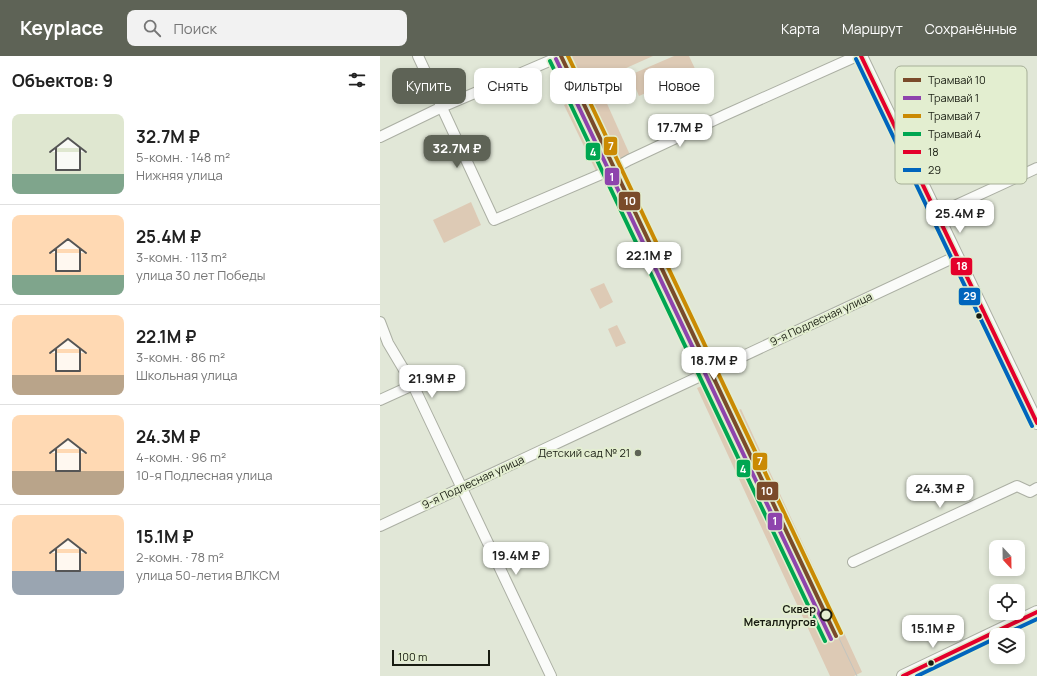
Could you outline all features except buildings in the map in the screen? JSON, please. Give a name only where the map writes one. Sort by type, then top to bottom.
[{"type":"main road","points":[[861,56],[895,127]]},
{"type":"main road","points":[[923,184],[1037,423]]},
{"type":"main road","points":[[903,676],[924,671],[1037,612]]},
{"type":"street","points":[[418,56],[494,220],[611,170],[711,122],[857,56]]},
{"type":"street","points":[[380,137],[561,56]]},
{"type":"street","points":[[1027,173],[1037,168]]},
{"type":"street","points":[[611,170],[706,373]]},
{"type":"street","points":[[937,214],[1002,184]]},
{"type":"street","name":"9-я Подлесная улица","points":[[380,526],[957,256]]},
{"type":"street","points":[[380,322],[388,343],[413,385],[551,676]]},
{"type":"street","points":[[380,400],[413,385]]},
{"type":"street","points":[[853,562],[1017,486],[1030,492],[1037,488]]},
{"type":"shaded area","points":[[573,56],[653,56],[626,68],[553,68],[552,65]]},
{"type":"shaded area","points":[[674,56],[689,56],[695,68],[646,68]]},
{"type":"shaded area","points":[[644,69],[644,94],[639,96],[636,89],[636,72]]},
{"type":"shaded area","points":[[607,104],[630,155],[596,171],[564,105]]},
{"type":"shaded area","points":[[471,202],[481,225],[444,243],[433,220]]},
{"type":"shaded area","points":[[604,283],[613,302],[600,309],[590,289]]},
{"type":"shaded area","points":[[617,325],[626,343],[616,347],[608,329]]},
{"type":"shaded area","points":[[713,381],[729,414],[741,409],[862,672],[854,676],[830,676],[697,388]]},
{"type":"tram line","name":"10","points":[[561,56],[836,636]]},
{"type":"tram line","name":"7","points":[[568,56],[841,633]]},
{"type":"tram line","name":"1","points":[[556,59],[831,639]]},
{"type":"tram line","name":"4","points":[[550,61],[825,641]]},
{"type":"tram line","points":[[828,615],[857,676]]},
{"type":"transit line","name":"18","points":[[861,56],[895,127]]},
{"type":"transit line","name":"29","points":[[856,59],[895,140]]},
{"type":"transit line","name":"29","points":[[916,184],[1032,426]]},
{"type":"transit line","name":"18","points":[[922,184],[1037,423]]},
{"type":"transit line","name":"18","points":[[903,676],[1037,612]]},
{"type":"transit line","name":"29","points":[[1018,628],[1037,619]]},
{"type":"transit line","name":"29","points":[[917,676],[989,641]]},
{"type":"place","name":"Детский сад № 21","points":[[638,453]]},
{"type":"place","name":"Сквер Металлургов","points":[[826,615]]}]
